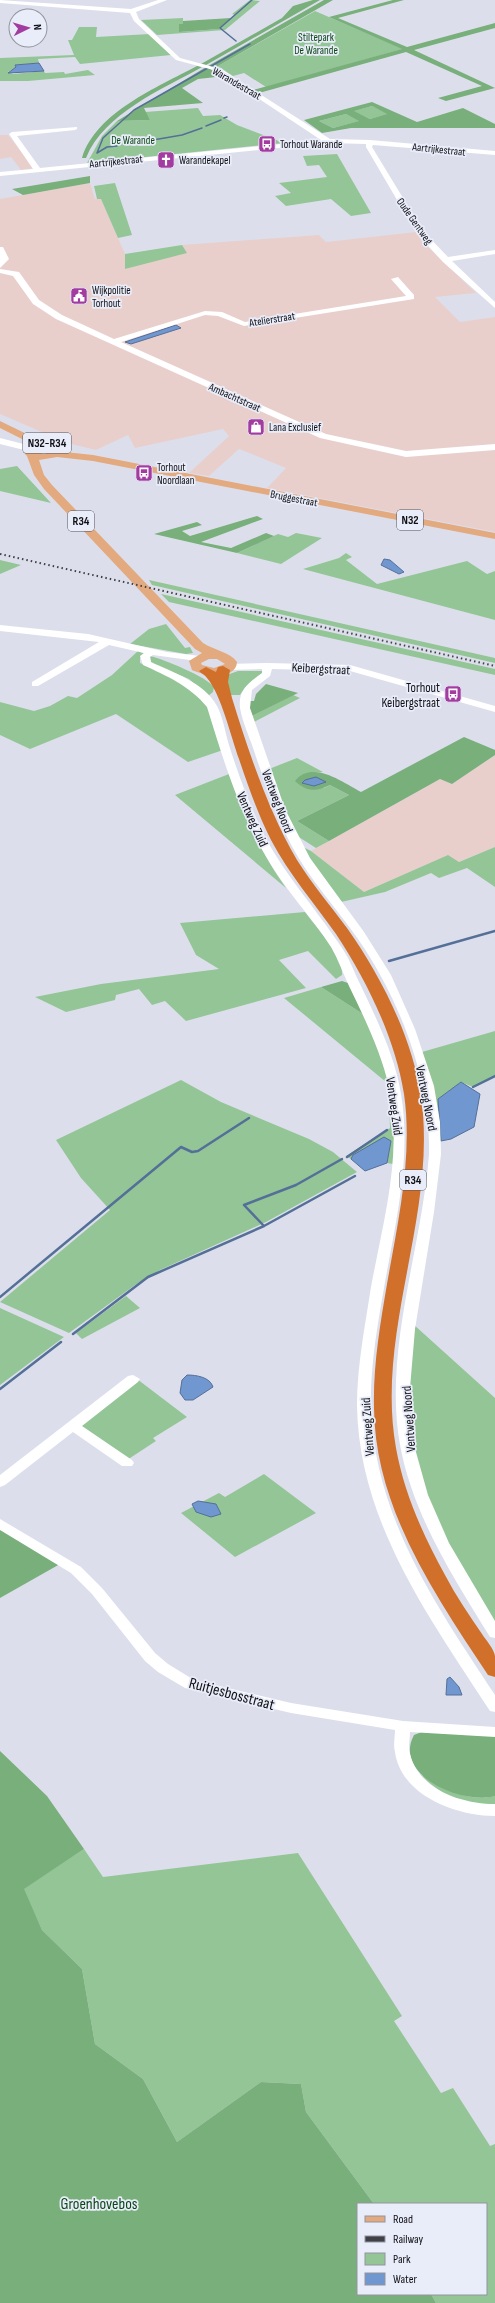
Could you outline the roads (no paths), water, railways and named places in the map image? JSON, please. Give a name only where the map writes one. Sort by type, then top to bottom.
[{"type":"highway","name":"R34","points":[[200,660],[216,681],[228,707]]},
{"type":"highway","name":"R34","points":[[227,666],[221,675],[228,707],[256,792],[279,842],[300,876],[340,928],[363,966],[396,1036],[407,1072],[414,1100],[416,1126],[415,1166],[385,1357],[383,1412],[386,1440],[392,1474],[403,1509],[419,1547],[445,1594],[495,1670]]},
{"type":"main road","points":[[0,424],[54,451]]},
{"type":"main road","points":[[26,436],[33,448]]},
{"type":"main road","name":"N32-R34","points":[[33,448],[54,451]]},
{"type":"main road","name":"R34","points":[[33,448],[38,475],[155,598],[200,660]]},
{"type":"main road","points":[[36,466],[40,459],[54,451]]},
{"type":"main road","name":"Bruggestraat","points":[[54,451],[495,536]]},
{"type":"main road","points":[[214,654],[225,657],[227,666],[200,660],[214,654]]},
{"type":"street","points":[[0,1],[132,11],[164,0]]},
{"type":"street","name":"Warandestraat","points":[[132,11],[136,20],[178,59],[212,67],[328,141]]},
{"type":"street","points":[[38,170],[12,134],[75,128]]},
{"type":"street","name":"Aartrijkestraat","points":[[0,174],[328,141],[370,142],[495,153]]},
{"type":"street","name":"Oude Gentweg","points":[[370,142],[369,147],[372,153],[420,232],[446,260],[495,306]]},
{"type":"street","points":[[0,249],[5,259],[0,266]]},
{"type":"street","points":[[446,260],[495,252]]},
{"type":"street","name":"Ambachtstraat","points":[[0,271],[16,274],[36,302],[50,312],[113,342],[323,436],[340,441],[406,454],[495,446]]},
{"type":"street","name":"Atelierstraat","points":[[113,342],[205,313],[219,314],[244,324],[411,297],[395,279]]},
{"type":"street","points":[[3,442],[33,448]]},
{"type":"street","points":[[0,628],[108,641],[167,655],[200,660]]},
{"type":"street","points":[[35,684],[108,641]]},
{"type":"street","name":"Ventweg Zuid","points":[[152,651],[145,656],[146,663],[183,680],[204,696],[212,706],[245,806],[259,836],[304,907],[336,946],[383,1045],[396,1094],[400,1133],[394,1187],[367,1354],[364,1387],[367,1452],[374,1484],[399,1550],[424,1595],[495,1707]]},
{"type":"street","name":"Keibergstraat","points":[[227,666],[350,668],[494,708]]},
{"type":"street","name":"Ventweg Noord","points":[[264,666],[267,674],[247,690],[244,700],[254,737],[282,817],[295,843],[319,880],[358,930],[381,967],[414,1040],[431,1100],[435,1136],[433,1177],[405,1359],[405,1412],[407,1443],[415,1481],[443,1546],[495,1633]]},
{"type":"street","points":[[0,1482],[133,1379]]},
{"type":"street","points":[[73,1426],[127,1463]]},
{"type":"street","name":"Ruitjesbosstraat","points":[[0,1524],[76,1570],[97,1591],[150,1657],[163,1668],[190,1684],[291,1708],[403,1726],[495,1732]]},
{"type":"street","points":[[403,1726],[403,1755],[410,1771],[420,1784],[439,1798],[460,1807],[495,1810]]},
{"type":"water","points":[[39,63],[44,71],[8,73],[16,67],[15,65]]},
{"type":"water","points":[[176,325],[181,328],[131,344],[125,342]]},
{"type":"water","points":[[384,559],[390,560],[404,572],[399,574],[381,565]]},
{"type":"water","points":[[316,777],[326,782],[314,786],[302,783],[305,780]]},
{"type":"water","points":[[461,1082],[480,1094],[474,1127],[451,1139],[441,1141],[438,1099]]},
{"type":"water","points":[[384,1137],[391,1141],[387,1163],[365,1171],[351,1159],[353,1155]]},
{"type":"water","points":[[187,1375],[198,1376],[206,1379],[213,1387],[193,1400],[185,1400],[180,1393],[182,1380]]},
{"type":"water","points":[[198,1501],[216,1504],[221,1514],[211,1517],[196,1512],[192,1504]]},
{"type":"water","points":[[450,1677],[459,1687],[462,1695],[446,1695],[447,1679]]},
{"type":"waterway","points":[[236,41],[220,28],[252,0]]},
{"type":"waterway","points":[[117,146],[107,147],[97,153],[103,138],[134,110],[250,44]]},
{"type":"waterway","points":[[206,126],[221,120]]},
{"type":"waterway","points":[[124,145],[182,135],[202,128]]},
{"type":"waterway","points":[[389,961],[495,931]]},
{"type":"waterway","points":[[473,1087],[495,1076]]},
{"type":"waterway","points":[[0,1297],[181,1147],[192,1152],[198,1151],[249,1118]]},
{"type":"waterway","points":[[347,1157],[387,1130]]},
{"type":"waterway","points":[[264,1226],[244,1205],[296,1185],[342,1159]]},
{"type":"waterway","points":[[264,1226],[355,1176]]},
{"type":"waterway","points":[[73,1334],[148,1277],[264,1226]]},
{"type":"waterway","points":[[0,1389],[61,1342]]},
{"type":"railway","points":[[0,554],[495,666]]},
{"type":"place","name":"Torhout Warande","points":[[267,144]]},
{"type":"place","name":"Warandekapel","points":[[166,160]]},
{"type":"place","name":"Wijkpolitie Torhout","points":[[79,296]]},
{"type":"place","name":"Lana Exclusief","points":[[256,427]]},
{"type":"place","name":"Torhout Noordlaan","points":[[144,473]]},
{"type":"place","name":"Torhout Keibergstraat","points":[[453,694]]},
{"type":"park label","name":"Stiltepark De Warande","points":[[316,43]]},
{"type":"park label","name":"De Warande","points":[[133,140]]},
{"type":"park label","name":"Groenhovebos","points":[[99,2203]]}]
